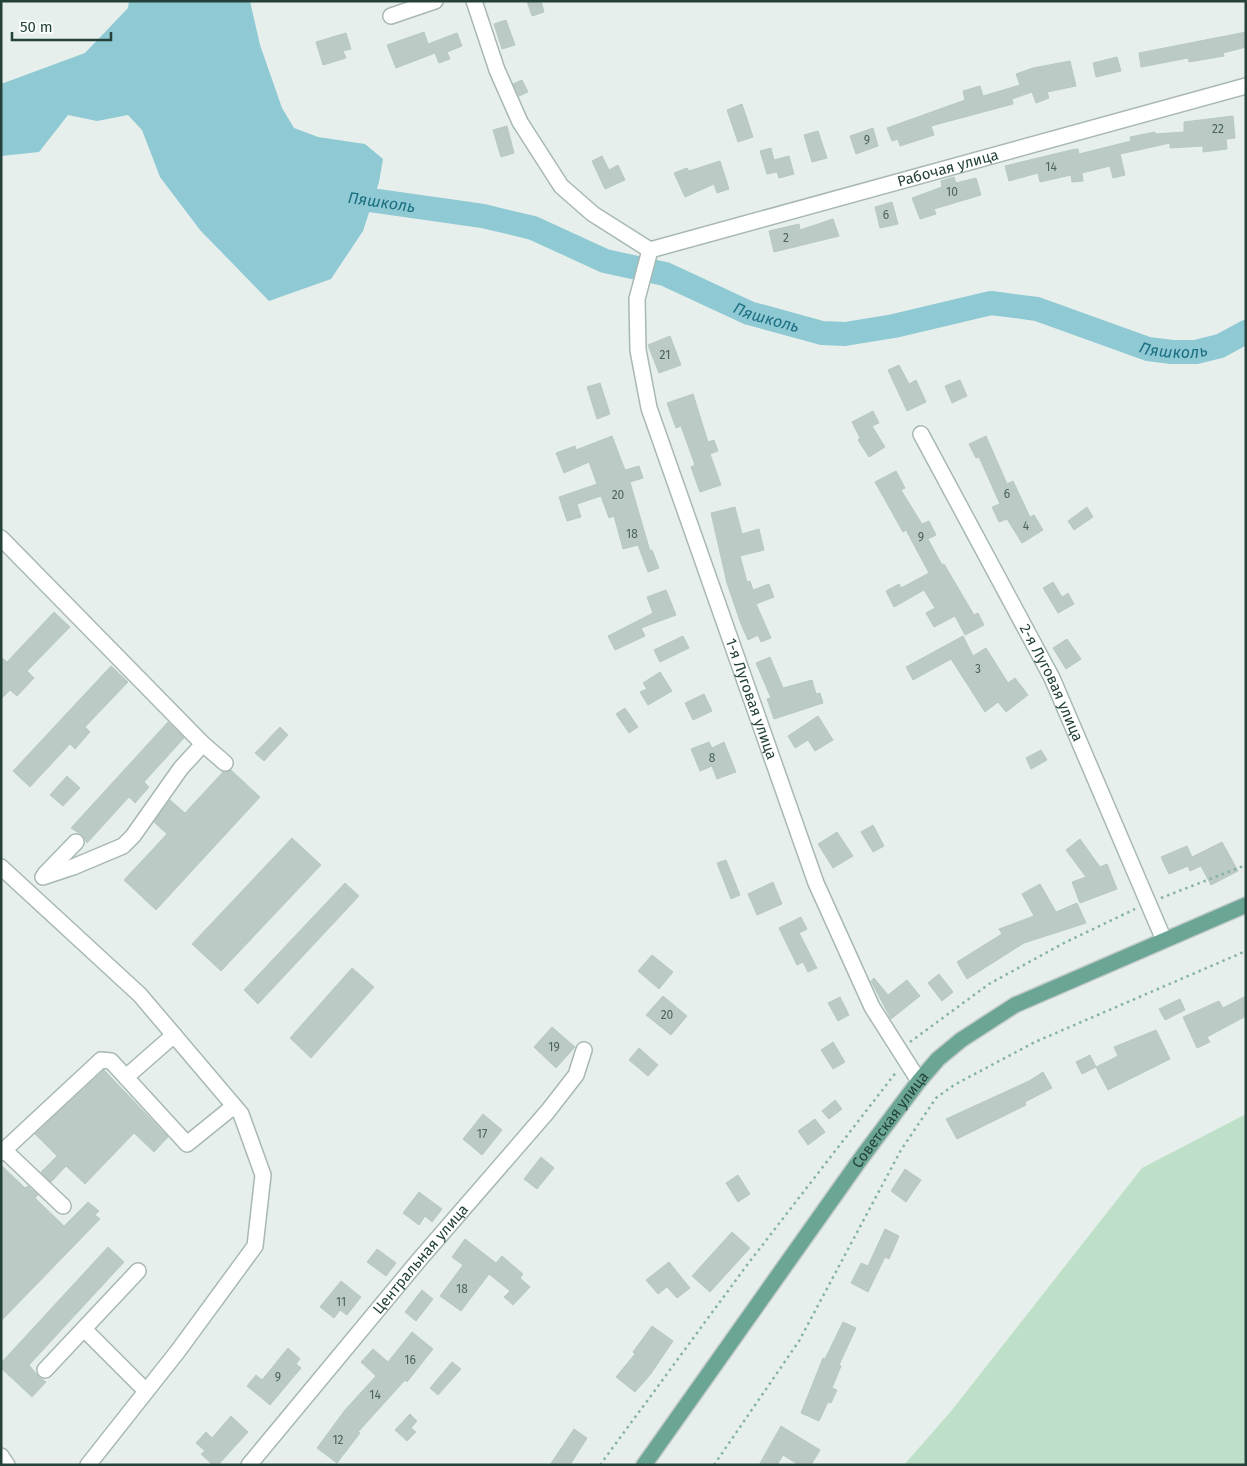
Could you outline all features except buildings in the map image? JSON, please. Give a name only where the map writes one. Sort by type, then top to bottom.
[{"type":"main road","name":"Советская улица","points":[[644,1465],[862,1157],[938,1059],[961,1040],[1015,1005],[1246,905]]},
{"type":"street","points":[[391,16],[435,1]]},
{"type":"street","points":[[474,1],[496,70],[520,122],[561,186],[593,214],[650,250]]},
{"type":"street","name":"Рабочая улица","points":[[650,250],[1246,86]]},
{"type":"street","name":"1-я Луговая улица","points":[[650,250],[637,299],[638,350],[649,408],[816,882],[872,1007],[920,1081]]},
{"type":"street","name":"2-я Луговая улица","points":[[921,434],[1052,678],[1164,940]]},
{"type":"street","points":[[1,538],[203,744],[226,763]]},
{"type":"street","points":[[42,877],[73,867],[123,846],[134,836],[181,768],[203,744]]},
{"type":"street","points":[[28,892],[76,842]]},
{"type":"street","points":[[1,866],[140,995],[241,1114],[263,1175],[255,1246],[88,1465]]},
{"type":"street","points":[[126,1077],[174,1035]]},
{"type":"street","name":"Центральная улица","points":[[249,1465],[413,1267],[548,1111],[576,1075],[584,1050]]},
{"type":"street","points":[[63,1206],[3,1151],[101,1060],[111,1061],[187,1144],[234,1106]]},
{"type":"street","points":[[45,1370],[138,1270]]},
{"type":"street","points":[[84,1329],[146,1391]]},
{"type":"street","points":[[1,1456],[7,1465]]},
{"type":"path","points":[[600,1465],[903,1055],[988,984],[1064,943],[1148,903],[1246,865]]},
{"type":"path","points":[[714,1465],[799,1341],[901,1150],[936,1098],[954,1085],[1034,1042],[1246,951]]},
{"type":"green space","points":[[1246,1114],[1246,1465],[904,1465],[952,1410],[1142,1168]]},
{"type":"water","points":[[129,1],[250,1],[260,45],[282,108],[294,128],[318,137],[365,144],[383,159],[379,182],[363,231],[331,279],[269,301],[200,230],[160,177],[142,130],[128,115],[97,121],[68,115],[39,152],[1,156],[1,84],[85,53],[128,8]]},
{"type":"waterway","name":"Пяшколь","points":[[342,196],[483,216],[533,228],[605,261],[665,274],[749,313],[822,333],[845,334],[894,326],[991,303],[1037,309],[1148,349],[1172,352],[1196,352],[1220,346],[1246,332]]}]
